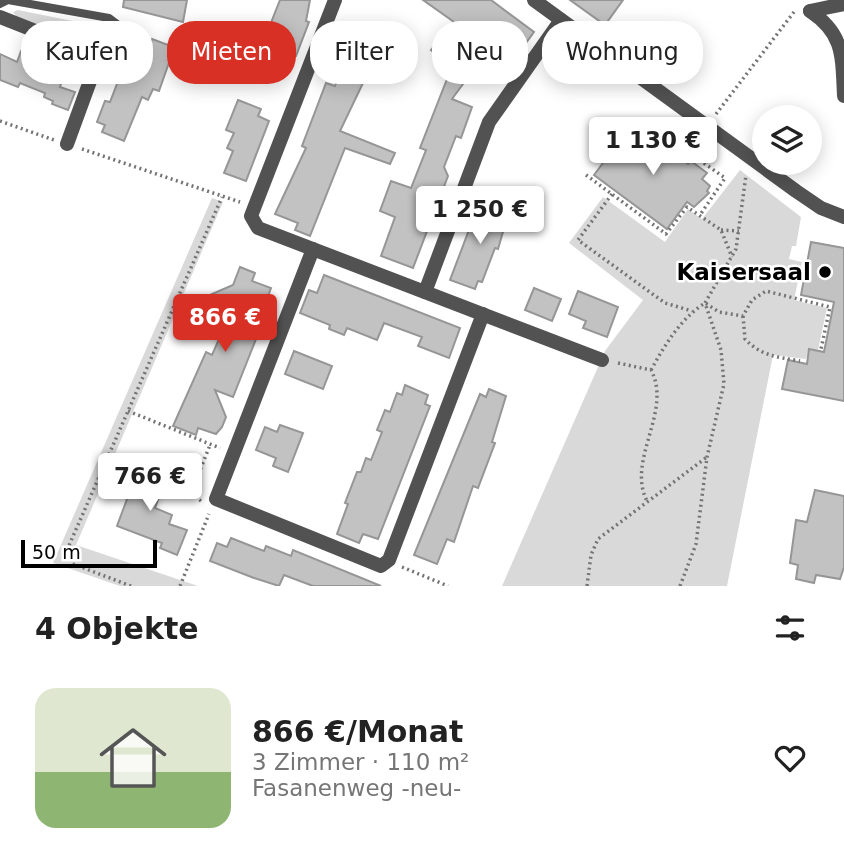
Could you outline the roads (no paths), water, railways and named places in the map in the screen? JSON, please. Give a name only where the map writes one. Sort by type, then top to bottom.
[{"type":"street","points":[[335,0],[251,216],[258,228],[602,360]]},
{"type":"street","points":[[534,0],[752,160],[821,208],[844,217]]},
{"type":"street","points":[[808,5],[844,4]]},
{"type":"street","points":[[808,5],[828,21],[841,37],[844,96]]},
{"type":"street","points":[[0,17],[21,25]]},
{"type":"street","points":[[425,292],[489,122],[561,20]]},
{"type":"street","points":[[67,144],[89,84]]},
{"type":"street","points":[[313,249],[216,499],[386,563],[482,314]]},
{"type":"lane","points":[[0,4],[8,0],[109,18],[113,21]]},
{"type":"place","name":"Kaisersaal","points":[[825,272]]}]
